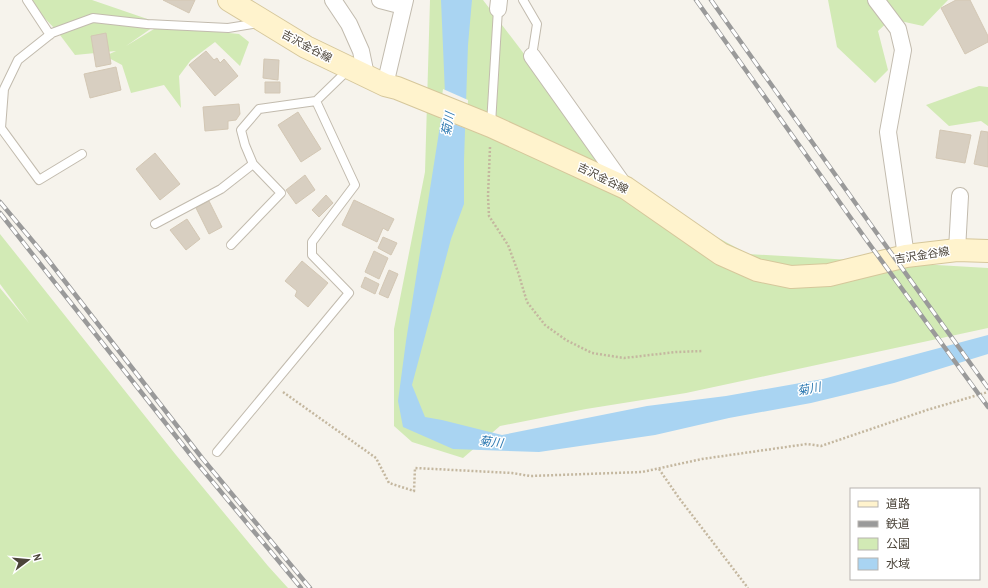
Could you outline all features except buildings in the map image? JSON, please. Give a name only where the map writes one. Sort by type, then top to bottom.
[{"type":"main road","name":"吉沢金谷線","points":[[230,0],[306,47],[358,72],[489,126],[626,188],[721,254],[757,270],[791,277],[829,275],[906,256],[957,250],[988,251]]},
{"type":"street","points":[[333,0],[349,24],[361,51],[358,72]]},
{"type":"street","points":[[380,0],[404,3],[391,86]]},
{"type":"street","points":[[876,0],[898,29],[903,50],[888,132],[906,256]]},
{"type":"street","points":[[532,56],[626,188]]},
{"type":"street","points":[[957,250],[960,196]]},
{"type":"lane","points":[[27,0],[50,35]]},
{"type":"lane","points":[[523,0],[537,24],[532,56]]},
{"type":"lane","points":[[489,126],[498,5]]},
{"type":"lane","points":[[82,154],[39,180],[1,128],[4,89],[18,60],[52,33],[94,18],[147,24],[228,28],[266,22]]},
{"type":"lane","points":[[231,245],[281,193],[253,164],[245,145],[241,130],[259,109],[316,101],[358,72]]},
{"type":"lane","points":[[217,452],[348,293],[312,255],[312,242],[355,185],[316,101]]},
{"type":"lane","points":[[155,224],[221,189],[253,164]]},
{"type":"path","points":[[489,126],[489,216],[508,245],[527,302],[545,325],[566,340],[592,353],[624,358],[676,352],[703,351]]},
{"type":"path","points":[[273,385],[376,458],[389,483],[414,491],[416,468],[512,473],[530,476],[642,472],[702,459],[807,444],[821,446],[927,410],[988,392]]},
{"type":"path","points":[[659,469],[679,498],[748,588]]},
{"type":"green space","points":[[27,0],[92,0],[159,23],[126,46],[159,26],[239,34],[249,42],[240,66],[215,42],[191,60],[179,76],[181,108],[164,85],[131,93],[122,65],[105,56],[116,51],[75,55],[57,31]]},
{"type":"green space","points":[[430,0],[483,0],[626,188],[748,254],[988,268],[988,328],[686,393],[586,409],[500,426],[463,458],[412,442],[394,426],[394,329],[425,172]]},
{"type":"green space","points":[[828,0],[948,0],[923,26],[891,19],[878,31],[888,70],[875,83],[837,47]]},
{"type":"green space","points":[[979,86],[988,87],[988,126],[981,121],[949,126],[926,105]]},
{"type":"green space","points":[[0,234],[176,455],[288,588],[0,588],[0,288],[29,323],[0,284]]},
{"type":"water","name":"菊川","points":[[441,0],[472,0],[468,45],[464,204],[451,239],[412,385],[425,417],[502,435],[647,406],[726,396],[823,379],[988,335],[988,354],[894,383],[811,403],[729,418],[655,435],[539,452],[453,449],[403,427],[398,401],[445,94]]},
{"type":"pier","points":[[443,89],[468,100],[467,129],[439,118]]},
{"type":"railway","points":[[696,0],[865,238],[988,407]]},
{"type":"railway","points":[[711,0],[988,388]]},
{"type":"railway","points":[[0,202],[46,257],[202,458],[310,588]]},
{"type":"railway","points":[[0,213],[197,463],[301,588]]}]
